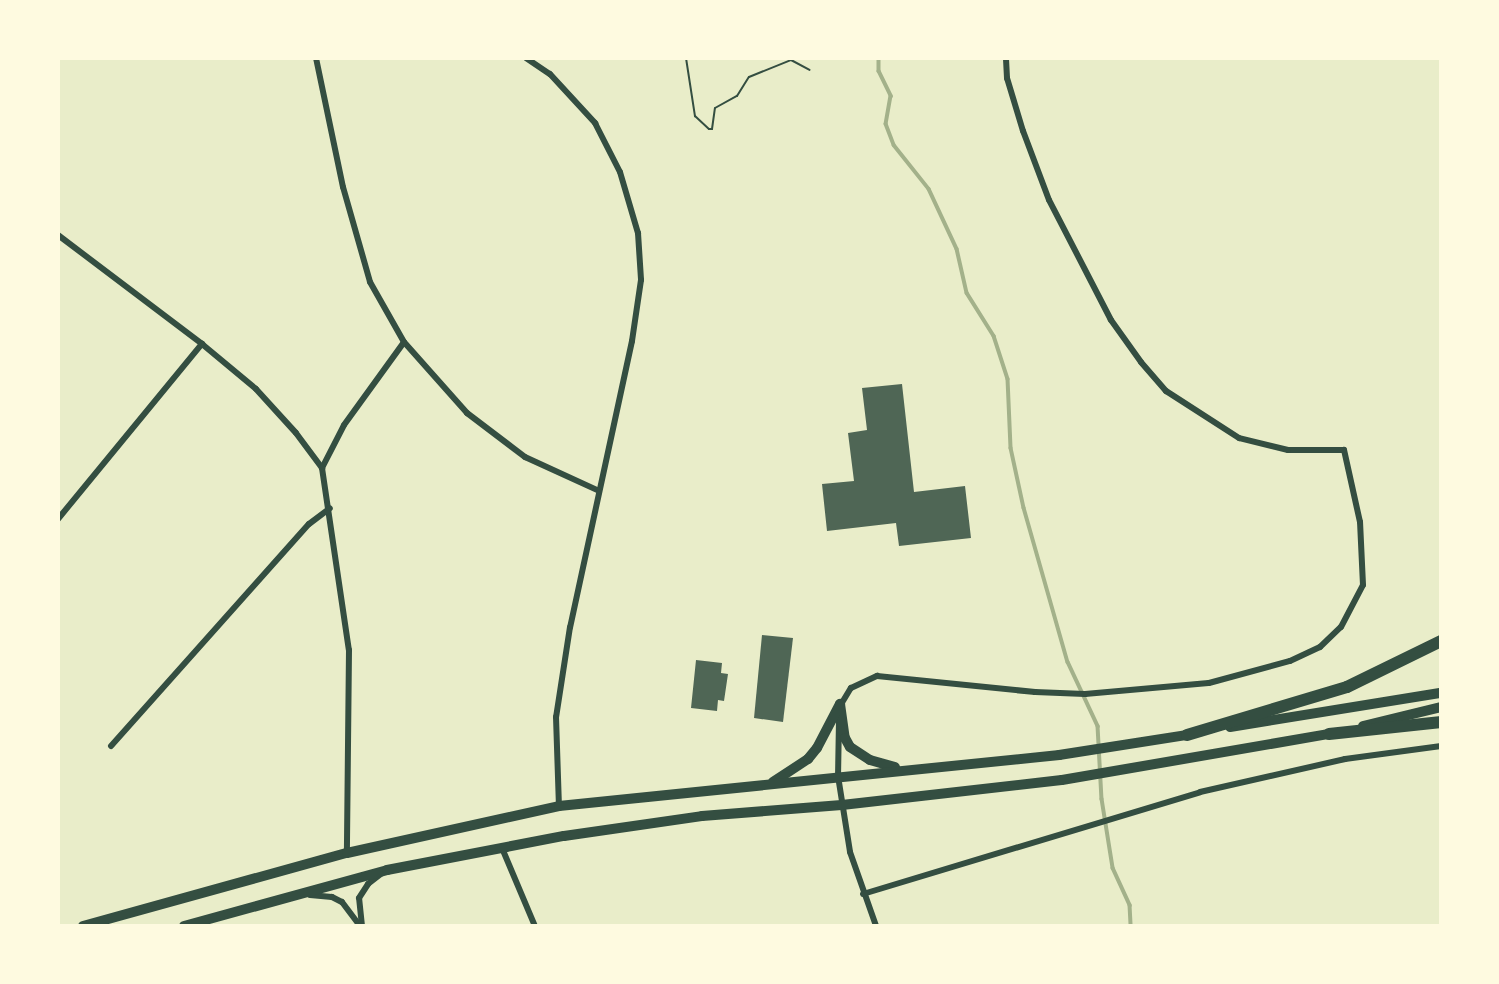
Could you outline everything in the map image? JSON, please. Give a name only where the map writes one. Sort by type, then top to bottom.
[{"type":"highway","points":[[1186,735],[1347,687],[1441,641]]},
{"type":"highway","points":[[1329,734],[1441,722]]},
{"type":"main road","points":[[83,926],[347,853],[559,806],[1059,755],[1441,693]]},
{"type":"main road","points":[[772,783],[808,759],[817,748],[840,704]]},
{"type":"main road","points":[[840,704],[845,738],[850,747],[870,760],[903,769]]},
{"type":"main road","points":[[184,926],[387,870],[502,848],[702,816],[842,805],[1062,780],[1329,734],[1441,707]]},
{"type":"street","points":[[316,58],[343,187],[370,282],[404,342],[467,414],[525,457],[597,490]]},
{"type":"street","points":[[526,58],[550,74],[595,123],[620,172],[638,233],[641,280],[632,341],[597,490],[570,627],[556,717],[559,806]]},
{"type":"street","points":[[876,926],[850,852],[838,776],[840,704],[851,688],[877,676],[1035,692],[1123,692],[1209,683],[1290,661],[1320,647],[1340,627],[1363,585],[1360,522],[1344,450],[1288,450],[1239,438],[1166,391],[1111,320],[1049,200],[1023,131],[1007,78],[1006,58]]},
{"type":"street","points":[[58,235],[202,344],[256,389],[296,433],[322,468],[349,650],[347,853]]},
{"type":"street","points":[[322,468],[344,425],[404,342]]},
{"type":"street","points":[[58,519],[202,344]]},
{"type":"street","points":[[111,747],[309,524],[330,508]]},
{"type":"street","points":[[863,894],[1147,806],[1345,759],[1441,746]]},
{"type":"street","points":[[502,848],[535,926]]},
{"type":"street","points":[[361,926],[359,898],[368,884],[387,870]]},
{"type":"street","points":[[301,894],[338,899],[361,926]]},
{"type":"path","points":[[686,58],[695,116],[709,129],[712,129],[715,108],[737,96],[750,77],[791,60],[810,70]]},
{"type":"building","points":[[902,384],[914,492],[965,486],[971,538],[899,546],[896,523],[827,531],[822,484],[854,481],[848,433],[867,430],[862,388]]},
{"type":"building","points":[[762,635],[793,638],[783,722],[754,718]]},
{"type":"building","points":[[696,660],[722,663],[721,673],[728,674],[724,701],[718,700],[717,711],[691,708]]},
{"type":"waterway","points":[[879,58],[879,71],[891,96],[886,124],[894,145],[929,189],[957,249],[967,293],[994,336],[1008,379],[1011,448],[1024,508],[1068,662],[1098,726],[1102,799],[1113,868],[1130,905],[1131,926]]}]
